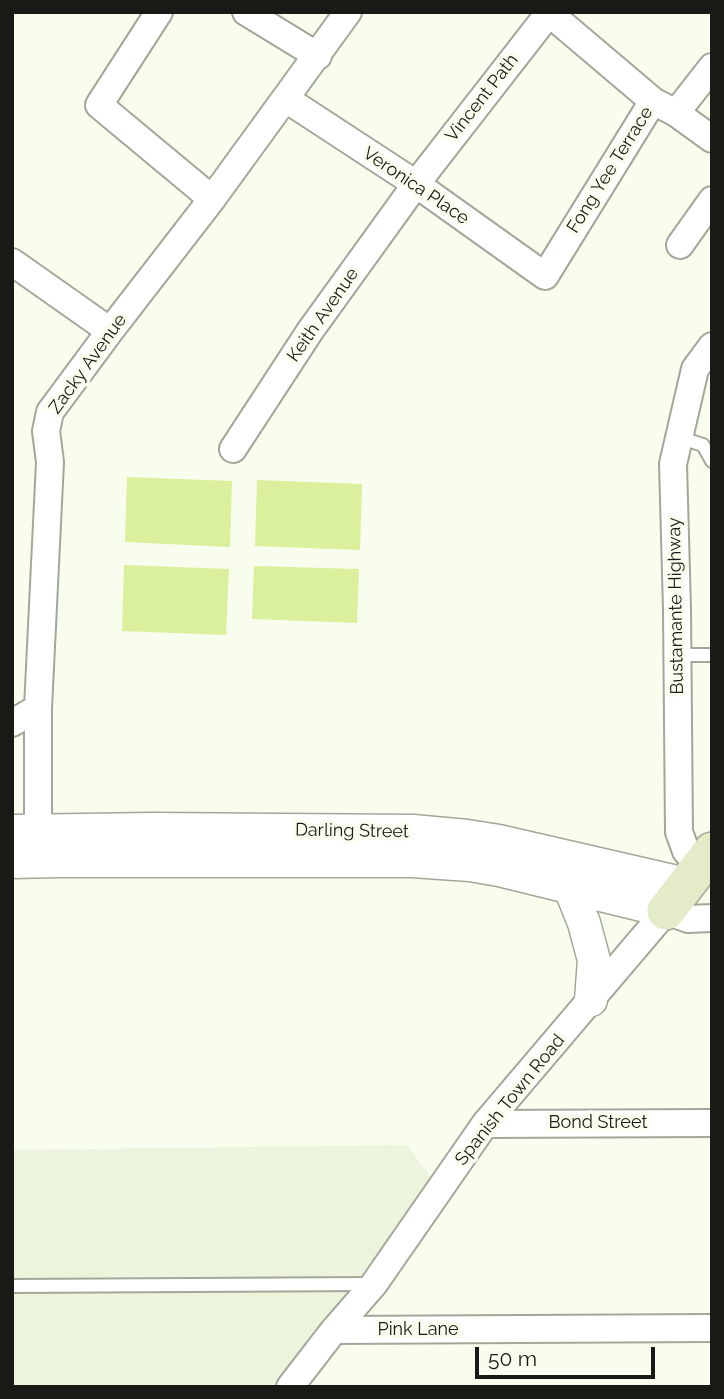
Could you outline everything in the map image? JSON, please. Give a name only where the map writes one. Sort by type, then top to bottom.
[{"type":"street","points":[[159,12],[100,105],[212,199]]},
{"type":"street","points":[[246,12],[318,56]]},
{"type":"street","name":"Zacky Avenue","points":[[25,830],[38,708],[50,462],[46,431],[50,412],[212,199],[348,12]]},
{"type":"street","points":[[548,12],[664,107],[712,139]]},
{"type":"street","name":"Vincent Path","points":[[416,184],[548,12]]},
{"type":"street","name":"Fong Yee Terrace","points":[[545,276],[664,107],[712,67]]},
{"type":"street","name":"Veronica Place","points":[[286,99],[416,184],[545,276]]},
{"type":"street","name":"Keith Avenue","points":[[233,449],[310,331],[416,184]]},
{"type":"street","points":[[680,244],[712,200]]},
{"type":"street","points":[[12,262],[110,331]]},
{"type":"street","name":"Bustamante Highway","points":[[691,878],[679,832],[673,464],[695,369],[712,346]]},
{"type":"street","points":[[12,723],[38,708]]},
{"type":"street","name":"Darling Street","points":[[25,830],[400,831],[454,834],[691,878]]},
{"type":"street","name":"Darling Street","points":[[12,862],[412,861],[470,865],[570,888],[691,878]]},
{"type":"street","points":[[691,878],[688,919],[712,918]]},
{"type":"street","name":"Spanish Town Road","points":[[290,1387],[374,1284],[485,1124],[691,878]]},
{"type":"street","points":[[570,888],[584,923],[594,960],[591,1000]]},
{"type":"street","name":"Bond Street","points":[[485,1124],[712,1123]]},
{"type":"street","name":"Pink Lane","points":[[334,1330],[712,1328]]},
{"type":"lane","points":[[678,437],[703,444],[712,461]]},
{"type":"lane","points":[[677,655],[712,655]]},
{"type":"lane","points":[[12,1286],[374,1284]]},
{"type":"shaded area","points":[[407,1145],[432,1179],[279,1387],[12,1387],[12,1150]]},
{"type":"green space","points":[[127,477],[232,481],[230,547],[125,542]]},
{"type":"green space","points":[[257,480],[362,484],[360,550],[255,546]]},
{"type":"green space","points":[[124,565],[229,569],[226,635],[122,631]]},
{"type":"green space","points":[[254,566],[359,569],[357,623],[252,619]]}]
